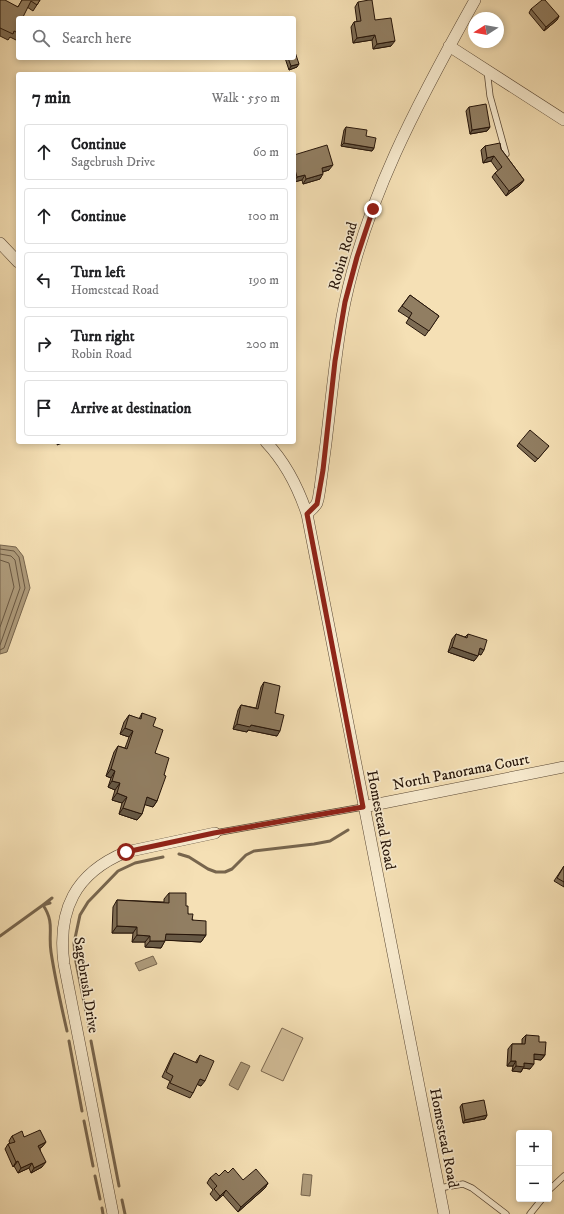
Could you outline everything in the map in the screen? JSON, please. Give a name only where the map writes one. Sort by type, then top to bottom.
[{"type":"street","name":"Robin Road","points":[[307,514],[317,504],[323,470],[339,335],[348,289],[376,198],[421,100],[475,0]]},
{"type":"street","points":[[450,46],[564,120]]},
{"type":"street","points":[[1,245],[16,260]]},
{"type":"street","name":"Homestead Road","points":[[268,444],[288,470],[296,484],[307,514],[363,807],[444,1214]]},
{"type":"street","name":"North Panorama Court","points":[[363,807],[564,767]]},
{"type":"street","name":"Sagebrush Drive","points":[[113,1214],[64,964],[62,938],[64,921],[73,897],[84,881],[98,868],[114,857],[126,852],[214,833]]},
{"type":"lane","points":[[487,70],[490,96],[506,154]]},
{"type":"lane","points":[[214,833],[363,807]]},
{"type":"lane","points":[[552,1187],[564,1176]]},
{"type":"lane","points":[[439,1188],[463,1184],[472,1188],[506,1214]]},
{"type":"lane","points":[[530,1214],[540,1202]]},
{"type":"shaded area","points":[[282,1028],[303,1038],[283,1081],[261,1071]]},
{"type":"water","points":[[0,545],[16,547],[23,556],[30,588],[7,652],[0,654]]},
{"type":"water","points":[[153,956],[157,964],[139,971],[135,963]]},
{"type":"water","points":[[241,1062],[250,1066],[238,1090],[229,1085]]},
{"type":"water","points":[[303,1174],[312,1175],[310,1196],[301,1195]]},
{"type":"building","points":[[0,0],[5,0],[18,7],[22,0],[40,0],[37,5],[31,1],[24,16],[16,16],[16,32],[14,31],[13,34],[0,28]]},
{"type":"building","points":[[372,0],[375,20],[391,18],[395,41],[377,44],[375,35],[357,38],[354,22],[361,21],[358,2]]},
{"type":"building","points":[[542,0],[545,0],[559,16],[546,27],[531,9]]},
{"type":"building","points":[[296,55],[299,64],[291,66],[289,60],[296,60]]},
{"type":"building","points":[[486,104],[490,127],[472,130],[469,107]]},
{"type":"building","points":[[346,127],[367,130],[366,136],[376,138],[374,148],[344,143]]},
{"type":"building","points":[[500,143],[501,149],[524,180],[509,191],[495,173],[502,167],[494,156],[487,158],[485,146]]},
{"type":"building","points":[[327,145],[333,165],[322,168],[323,174],[306,179],[305,175],[297,177],[296,154]]},
{"type":"building","points":[[410,295],[439,316],[429,331],[409,318],[412,313],[402,306]]},
{"type":"building","points":[[530,430],[549,446],[538,459],[519,443]]},
{"type":"building","points":[[456,634],[467,638],[468,634],[487,640],[484,650],[480,648],[478,656],[452,647]]},
{"type":"building","points":[[264,682],[280,686],[275,713],[284,715],[280,731],[251,725],[250,727],[237,724],[241,705],[258,709]]},
{"type":"building","points":[[142,713],[156,718],[153,726],[163,730],[155,753],[169,758],[164,775],[166,776],[157,801],[147,797],[142,814],[123,808],[127,797],[117,793],[120,783],[112,781],[115,771],[111,769],[118,746],[127,749],[133,731],[125,728],[129,715],[141,719]]},
{"type":"building","points":[[564,866],[564,882],[557,878]]},
{"type":"building","points":[[169,893],[186,893],[186,906],[188,906],[188,914],[193,914],[192,920],[206,921],[206,935],[166,934],[165,941],[150,941],[150,936],[137,935],[137,927],[117,926],[117,900],[169,903]]},
{"type":"building","points":[[526,1035],[539,1036],[539,1042],[546,1042],[545,1055],[534,1054],[534,1064],[524,1063],[524,1067],[516,1066],[516,1061],[511,1061],[512,1044],[525,1044]]},
{"type":"building","points":[[174,1053],[197,1063],[200,1055],[214,1061],[205,1081],[200,1079],[193,1093],[170,1083],[173,1076],[166,1072]]},
{"type":"building","points":[[484,1100],[487,1115],[465,1120],[462,1104]]},
{"type":"building","points":[[40,1130],[46,1142],[38,1146],[46,1162],[34,1168],[32,1163],[21,1168],[18,1161],[16,1162],[8,1144],[15,1142],[12,1136],[22,1131],[24,1137]]},
{"type":"building","points":[[233,1168],[243,1180],[256,1169],[268,1183],[241,1207],[226,1190],[220,1196],[214,1189],[217,1186],[210,1178],[216,1173],[219,1176],[225,1170],[228,1173]]},
{"type":"waterway","points":[[179,854],[189,857],[208,869],[216,872],[225,872],[232,869],[246,855],[254,851],[330,841],[348,830]]},
{"type":"waterway","points":[[90,1032],[75,957],[74,943],[80,915],[88,902],[118,871],[135,863],[163,857]]},
{"type":"waterway","points":[[52,898],[43,905],[49,917],[51,952],[67,1031]]},
{"type":"waterway","points":[[0,936],[43,905],[50,903]]},
{"type":"waterway","points":[[69,1041],[82,1111]]},
{"type":"waterway","points":[[91,1041],[119,1186]]},
{"type":"waterway","points":[[84,1121],[93,1166]]},
{"type":"waterway","points":[[95,1176],[100,1199]]},
{"type":"waterway","points":[[122,1200],[125,1214]]},
{"type":"waterway","points":[[102,1208],[103,1214]]},
{"type":"route","points":[[126,852],[214,833],[363,807],[307,514],[317,504],[323,470],[335,361],[345,302],[357,257],[373,209]]}]
